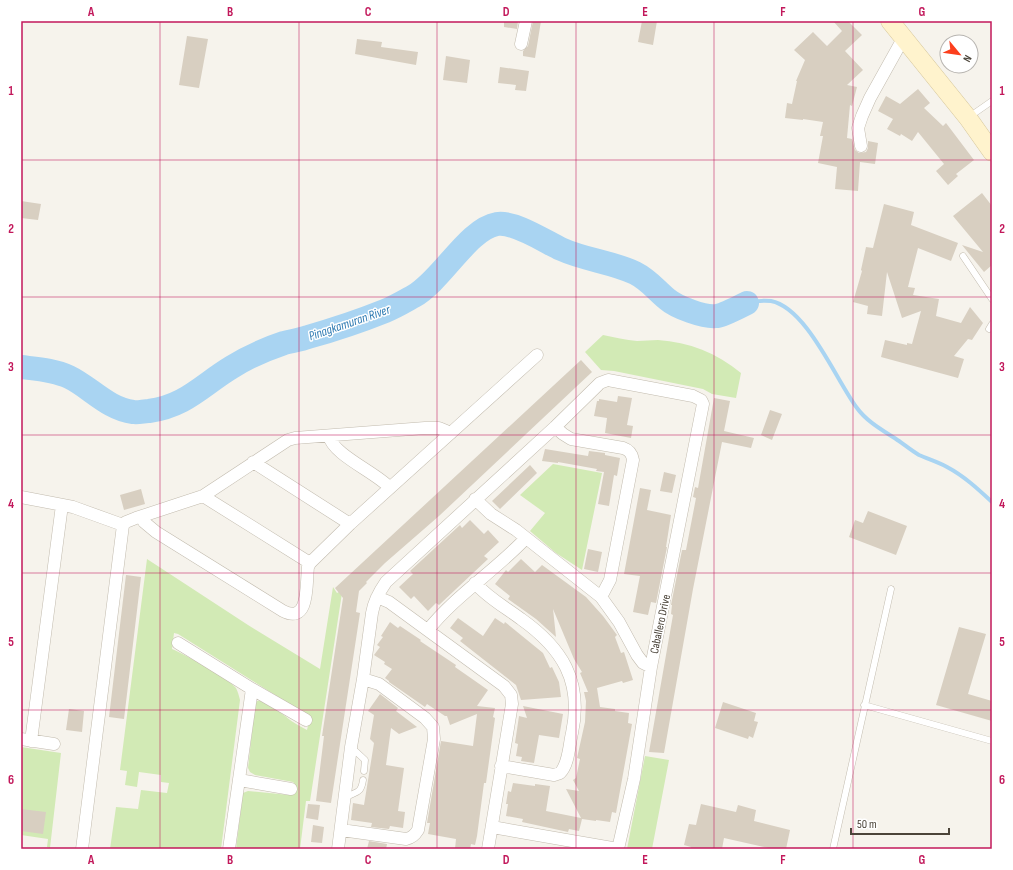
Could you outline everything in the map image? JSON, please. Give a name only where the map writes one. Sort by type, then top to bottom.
[{"type":"main road","points":[[890,21],[968,118],[992,152]]},
{"type":"street","points":[[521,44],[526,21]]},
{"type":"street","points":[[861,146],[858,128],[862,116],[870,98],[904,37]]},
{"type":"street","points":[[142,516],[144,522],[156,532],[287,613],[296,614],[303,608],[308,567],[310,563],[350,524],[537,355]]},
{"type":"street","name":"Caballero Drive","points":[[555,427],[604,381],[612,381],[693,396],[701,400],[704,404],[651,667],[634,779],[618,849]]},
{"type":"street","points":[[338,849],[351,747],[374,605],[377,597],[386,582],[555,427],[571,439],[627,449],[632,456],[633,460],[610,580],[601,597]]},
{"type":"street","points":[[82,849],[123,525],[126,522],[142,516],[203,496],[253,462],[288,440],[295,438],[425,428],[438,428],[448,430],[451,433]]},
{"type":"street","points":[[329,436],[332,443],[339,451],[383,481],[390,488]]},
{"type":"street","points":[[253,462],[350,524]]},
{"type":"street","points":[[203,496],[310,563]]},
{"type":"street","points":[[21,497],[77,508],[123,525]]},
{"type":"street","points":[[475,499],[491,514],[526,538],[601,597],[619,622],[637,656],[643,663],[651,667]]},
{"type":"street","points":[[54,744],[26,740],[62,504]]},
{"type":"street","points":[[428,630],[475,583],[526,538]]},
{"type":"street","points":[[475,583],[484,593],[540,634],[551,645],[568,672],[574,695],[575,715],[573,727],[564,768],[560,773],[554,775],[501,766]]},
{"type":"street","points":[[377,597],[389,602],[428,630],[504,686],[511,695],[512,704],[488,849]]},
{"type":"street","points":[[178,644],[306,720]]},
{"type":"street","points":[[341,830],[406,839],[416,834],[418,830],[434,739],[433,727],[425,718],[379,684],[363,679]]},
{"type":"street","points":[[229,849],[252,689]]},
{"type":"street","points":[[238,780],[291,788]]},
{"type":"street","points":[[492,827],[553,843],[618,849]]},
{"type":"lane","points":[[968,118],[992,101]]},
{"type":"lane","points":[[963,256],[992,299]]},
{"type":"lane","points":[[832,849],[891,589]]},
{"type":"lane","points":[[864,705],[992,741]]},
{"type":"lane","points":[[351,747],[365,760],[364,771]]},
{"type":"lane","points":[[345,798],[359,792],[362,786],[362,780]]},
{"type":"green space","points":[[603,335],[637,341],[658,340],[681,343],[712,354],[741,373],[736,398],[712,394],[703,389],[614,371],[601,370],[585,352]]},
{"type":"green space","points":[[553,464],[602,473],[582,570],[556,553],[530,531],[545,513],[520,495]]},
{"type":"green space","points":[[147,559],[248,625],[320,669],[333,587],[337,593],[341,591],[342,593],[310,801],[306,801],[300,849],[236,849],[243,793],[248,791],[289,795],[293,793],[295,785],[293,782],[255,775],[250,772],[248,768],[255,705],[257,701],[271,705],[307,730],[310,717],[178,634],[174,633],[172,649],[206,667],[232,684],[238,692],[240,700],[221,849],[110,849],[116,807],[138,809],[141,790],[167,793],[169,783],[161,782],[161,775],[139,772],[137,787],[125,785],[127,771],[120,770]]},
{"type":"green space","points":[[21,747],[61,753],[50,848],[47,847],[48,839],[21,835]]},
{"type":"green space","points":[[645,756],[669,760],[652,849],[627,849]]},
{"type":"building","points":[[504,21],[518,21],[517,29],[504,27]]},
{"type":"building","points":[[533,21],[541,21],[535,58],[523,56],[523,51],[528,46]]},
{"type":"building","points":[[642,21],[657,21],[653,45],[638,42]]},
{"type":"building","points":[[833,21],[848,21],[862,35],[845,51],[863,70],[847,85],[857,87],[852,106],[850,105],[847,138],[852,139],[855,150],[859,153],[866,152],[868,148],[868,141],[878,143],[875,164],[860,162],[858,191],[835,189],[837,167],[818,163],[823,136],[820,136],[823,122],[785,118],[787,103],[792,104],[796,81],[805,60],[794,50],[813,32],[827,46],[842,31]]},
{"type":"building","points":[[187,36],[208,39],[199,88],[179,85]]},
{"type":"building","points":[[357,39],[382,42],[381,47],[418,52],[416,65],[355,54]]},
{"type":"building","points":[[446,56],[470,60],[467,83],[443,80]]},
{"type":"building","points":[[500,67],[529,71],[526,91],[515,90],[516,85],[498,83]]},
{"type":"building","points":[[918,89],[930,103],[924,108],[943,126],[946,123],[974,160],[956,174],[958,176],[948,185],[936,171],[944,164],[918,132],[912,141],[901,134],[900,136],[887,129],[893,119],[878,111],[886,96],[900,104]]},
{"type":"building","points":[[982,193],[992,206],[992,265],[984,272],[962,245],[983,252],[953,216]]},
{"type":"building","points":[[21,201],[41,204],[38,220],[21,218]]},
{"type":"building","points":[[884,204],[914,212],[911,225],[958,243],[951,261],[918,248],[908,287],[915,288],[913,295],[939,299],[936,316],[961,323],[970,307],[983,323],[972,340],[968,339],[954,356],[964,359],[958,378],[881,357],[885,340],[907,345],[907,343],[912,344],[921,311],[902,318],[887,272],[882,316],[867,314],[868,306],[853,302],[862,271],[866,247],[873,248]]},
{"type":"building","points":[[581,360],[592,372],[439,516],[385,563],[359,591],[356,612],[360,613],[331,803],[316,801],[324,736],[322,736],[343,598],[335,588]]},
{"type":"building","points":[[618,396],[632,398],[627,425],[633,426],[631,438],[605,433],[607,418],[594,416],[597,401],[599,401],[599,399],[617,402]]},
{"type":"building","points":[[714,398],[730,401],[724,431],[754,438],[751,448],[722,442],[693,589],[664,753],[649,752],[673,615],[671,614],[671,605],[682,550],[686,550],[696,498],[693,497],[695,487],[698,488]]},
{"type":"building","points":[[770,410],[782,414],[772,440],[761,435]]},
{"type":"building","points":[[545,449],[588,456],[589,451],[605,453],[605,455],[620,458],[617,476],[614,475],[609,506],[598,504],[604,472],[596,471],[597,469],[558,462],[542,461]]},
{"type":"building","points":[[530,465],[537,473],[500,509],[492,501]]},
{"type":"building","points":[[664,472],[676,475],[672,493],[660,491]]},
{"type":"building","points":[[640,488],[651,490],[647,510],[671,515],[667,547],[656,603],[651,602],[648,615],[633,612],[640,576],[624,574]]},
{"type":"building","points":[[141,489],[145,504],[124,510],[120,495]]},
{"type":"building","points":[[868,511],[907,526],[896,555],[849,537],[855,520],[863,523]]},
{"type":"building","points":[[470,520],[484,534],[488,530],[499,542],[484,556],[488,559],[439,605],[436,603],[428,611],[414,596],[411,599],[399,587],[413,574],[410,571],[460,525],[462,528]]},
{"type":"building","points":[[588,549],[602,552],[598,572],[584,569]]},
{"type":"building","points":[[521,559],[535,572],[542,565],[586,597],[617,635],[615,637],[621,653],[624,652],[633,680],[623,683],[622,681],[597,688],[600,707],[629,713],[628,723],[632,724],[616,813],[612,812],[610,822],[582,819],[579,831],[569,829],[568,832],[522,822],[523,819],[506,816],[508,791],[511,792],[513,783],[535,786],[535,784],[550,786],[546,811],[581,818],[566,789],[579,791],[573,780],[576,778],[580,759],[577,758],[585,722],[586,701],[584,692],[588,692],[580,673],[582,672],[574,659],[553,609],[556,637],[536,619],[508,599],[510,596],[495,584],[506,570],[508,572]]},
{"type":"building","points":[[126,575],[141,577],[124,719],[109,717]]},
{"type":"building","points":[[458,618],[483,636],[495,618],[504,624],[505,622],[543,653],[559,682],[561,697],[521,700],[516,685],[460,641],[463,638],[450,628]]},
{"type":"building","points":[[390,622],[398,628],[400,626],[421,640],[420,641],[456,665],[455,667],[488,690],[477,706],[495,708],[486,783],[484,783],[477,836],[475,845],[471,844],[470,849],[455,849],[456,839],[428,834],[430,823],[427,823],[441,741],[473,746],[477,714],[450,725],[447,716],[427,704],[425,707],[385,678],[392,669],[384,664],[385,662],[374,655],[380,647],[377,645],[383,637],[381,636]]},
{"type":"building","points":[[959,627],[986,634],[968,694],[992,701],[992,721],[936,705]]},
{"type":"building","points":[[380,694],[398,708],[396,711],[417,727],[399,734],[391,728],[386,765],[404,768],[398,811],[405,812],[403,828],[390,826],[389,829],[371,827],[372,823],[351,820],[353,803],[364,805],[374,743],[370,739],[374,715],[368,711]]},
{"type":"building","points":[[723,702],[756,713],[754,721],[758,722],[753,738],[749,736],[748,739],[715,728]]},
{"type":"building","points":[[523,706],[563,714],[559,738],[539,735],[534,763],[521,761],[522,757],[516,756],[518,744],[515,743],[519,716],[527,718]]},
{"type":"building","points":[[69,709],[84,711],[82,732],[66,730]]},
{"type":"building","points":[[308,804],[320,805],[318,820],[306,818]]},
{"type":"building","points":[[701,804],[736,812],[738,805],[756,810],[754,821],[790,830],[786,849],[773,849],[724,838],[722,849],[690,849],[691,847],[684,845],[689,824],[696,825]]},
{"type":"building","points":[[21,809],[46,812],[43,834],[21,831]]},
{"type":"building","points":[[313,825],[324,827],[322,843],[311,842]]},
{"type":"building","points":[[369,841],[387,844],[386,849],[367,849]]},
{"type":"waterway","name":"Pinagkamuran River","points":[[21,367],[51,371],[69,377],[115,407],[124,410],[133,412],[149,411],[173,405],[184,400],[232,367],[257,354],[284,343],[356,322],[404,302],[424,289],[435,279],[465,245],[476,235],[486,228],[497,224],[504,224],[521,229],[570,253],[617,266],[635,273],[671,302],[698,314],[717,316],[727,313],[747,303]]},
{"type":"waterway","points":[[747,303],[771,301],[784,306],[797,317],[820,347],[849,396],[866,418],[919,455],[944,465],[959,474],[992,502]]}]
